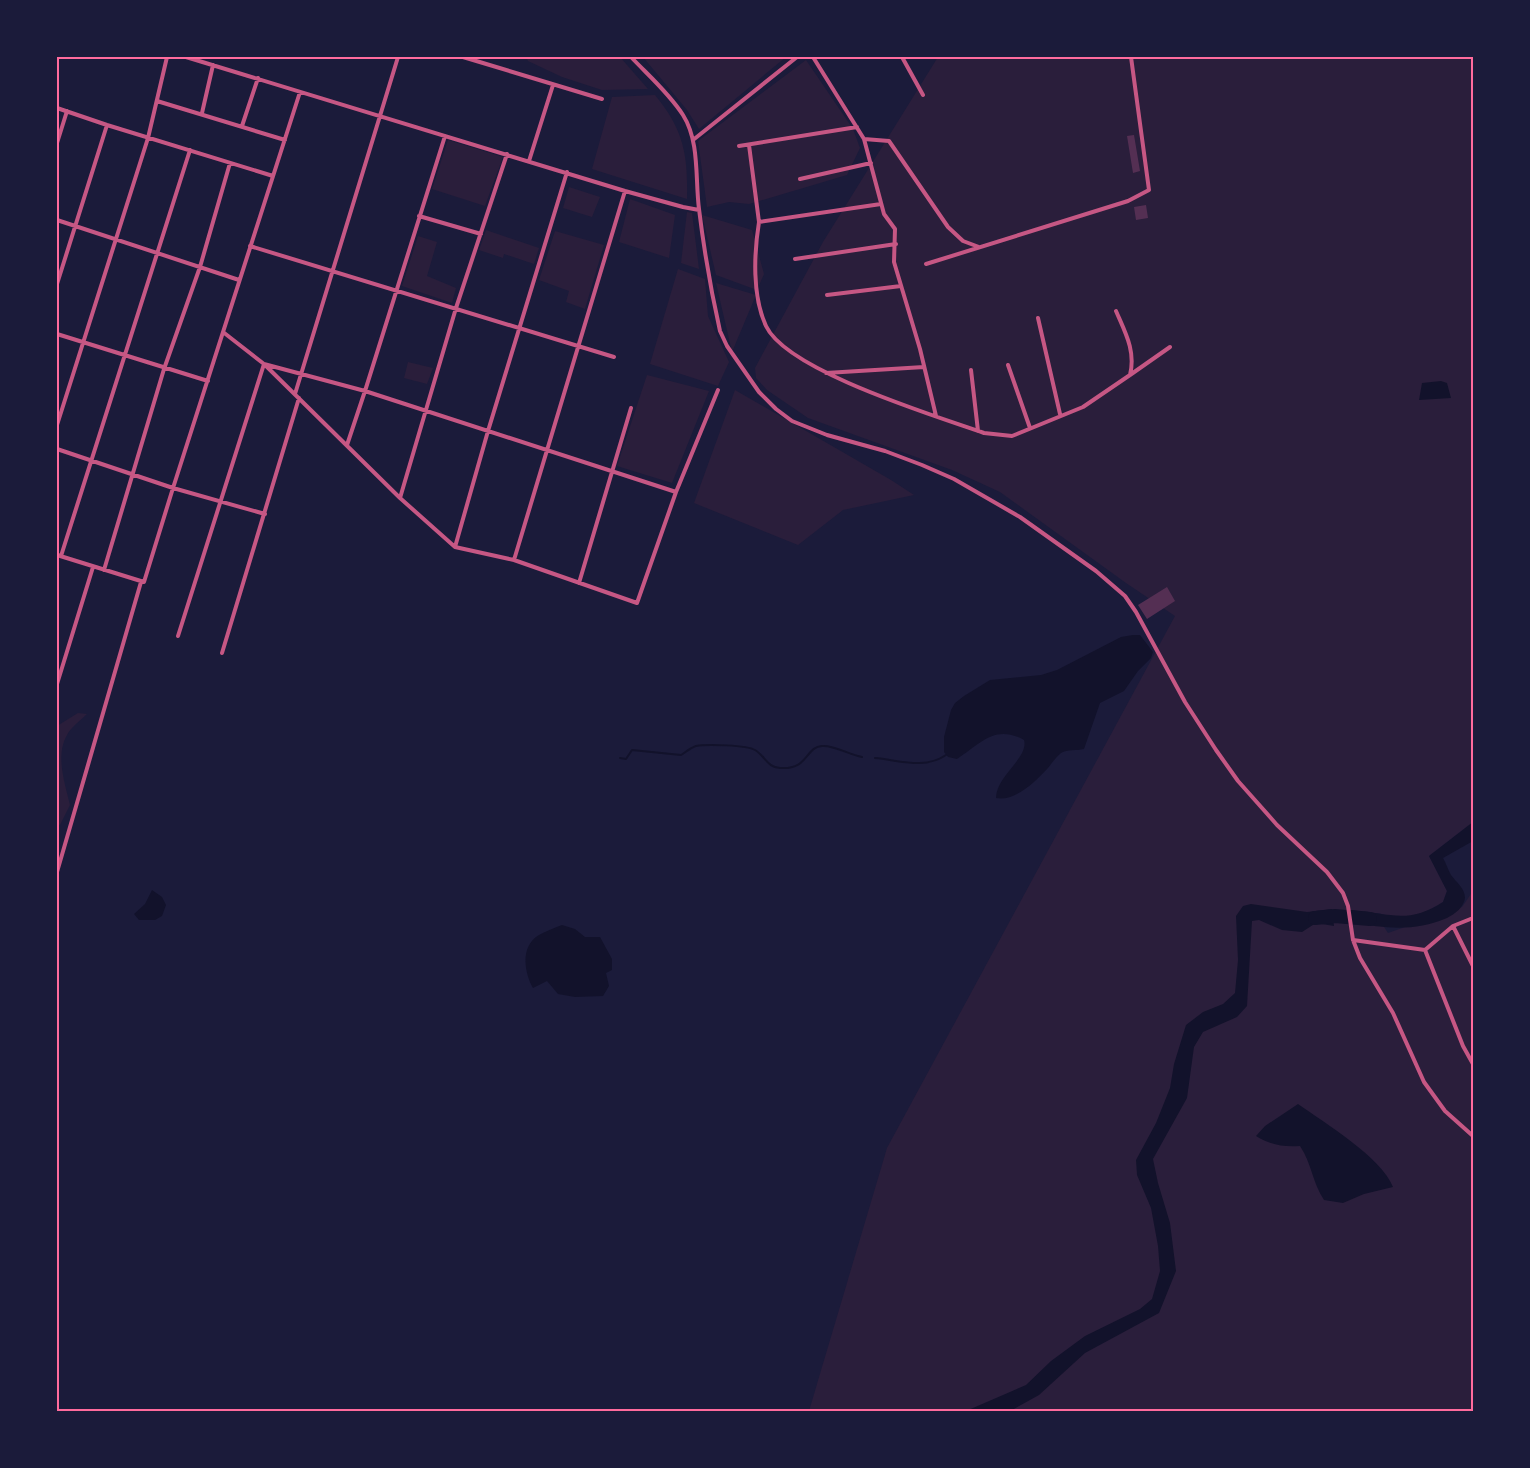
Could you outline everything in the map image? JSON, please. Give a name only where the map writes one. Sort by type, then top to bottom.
[{"type":"street","points":[[57,425],[148,138],[167,57]]},
{"type":"street","points":[[186,57],[625,191],[699,210]]},
{"type":"street","points":[[295,394],[398,57]]},
{"type":"street","points":[[463,57],[602,99]]},
{"type":"street","points":[[493,65],[496,57]]},
{"type":"street","points":[[631,57],[667,94],[683,115],[693,140],[699,210],[720,332],[732,355],[759,392],[776,409],[806,428],[922,465],[994,501],[1020,517],[1116,587],[1136,612],[1170,677],[1216,750],[1238,780],[1277,825],[1338,885],[1346,900],[1353,940],[1360,958],[1393,1013],[1424,1082],[1445,1111],[1473,1136]]},
{"type":"street","points":[[693,140],[797,57]]},
{"type":"street","points":[[813,57],[864,139],[884,214],[895,229],[894,262],[936,417]]},
{"type":"street","points":[[902,57],[923,95]]},
{"type":"street","points":[[926,264],[1128,201],[1149,190],[1131,57]]},
{"type":"street","points":[[202,113],[213,65]]},
{"type":"street","points":[[242,126],[258,78]]},
{"type":"street","points":[[529,161],[554,85]]},
{"type":"street","points":[[57,872],[143,582],[300,92]]},
{"type":"street","points":[[157,100],[285,140]]},
{"type":"street","points":[[57,108],[273,176]]},
{"type":"street","points":[[57,144],[67,111]]},
{"type":"street","points":[[57,284],[107,125]]},
{"type":"street","points":[[739,146],[857,127]]},
{"type":"street","points":[[347,445],[445,136]]},
{"type":"street","points":[[864,139],[889,141],[948,227],[963,241],[980,247]]},
{"type":"street","points":[[748,145],[759,222],[754,252],[760,309],[766,328],[783,346],[825,374],[978,431],[1012,436],[1060,414],[1083,407],[1170,347]]},
{"type":"street","points":[[143,582],[59,555],[125,357],[190,150]]},
{"type":"street","points":[[400,498],[456,308],[507,154]]},
{"type":"street","points":[[104,570],[164,369],[200,267],[230,163]]},
{"type":"street","points":[[800,179],[871,163]]},
{"type":"street","points":[[455,547],[567,172]]},
{"type":"street","points":[[514,560],[625,191]]},
{"type":"street","points":[[759,222],[881,204]]},
{"type":"street","points":[[419,216],[481,234]]},
{"type":"street","points":[[57,220],[239,280]]},
{"type":"street","points":[[795,258],[896,244]]},
{"type":"street","points":[[250,246],[614,357]]},
{"type":"street","points":[[827,295],[901,286]]},
{"type":"street","points":[[1116,311],[1131,349],[1133,364],[1130,375]]},
{"type":"street","points":[[1038,318],[1060,414]]},
{"type":"street","points":[[223,332],[264,364],[400,498],[455,547],[514,560],[637,603],[676,492],[718,390]]},
{"type":"street","points":[[57,334],[208,381]]},
{"type":"street","points":[[264,364],[365,391],[676,492]]},
{"type":"street","points":[[178,636],[222,503],[264,364]]},
{"type":"street","points":[[1008,365],[1030,428]]},
{"type":"street","points":[[825,374],[924,366]]},
{"type":"street","points":[[971,370],[978,431]]},
{"type":"street","points":[[222,653],[299,398]]},
{"type":"street","points":[[579,583],[631,408]]},
{"type":"street","points":[[57,449],[173,488],[265,514]]},
{"type":"street","points":[[57,684],[93,567]]},
{"type":"street","points":[[1353,940],[1425,950],[1453,926],[1473,918]]},
{"type":"street","points":[[1453,926],[1473,966]]},
{"type":"street","points":[[1425,950],[1463,1046],[1473,1064]]},
{"type":"shaded area","points":[[526,57],[620,57],[648,89],[602,90],[562,77],[528,61]]},
{"type":"shaded area","points":[[643,57],[786,57],[699,129],[687,110]]},
{"type":"shaded area","points":[[938,57],[1473,57],[1473,822],[1429,856],[1447,891],[1443,902],[1414,916],[1394,917],[1375,913],[1388,933],[1462,907],[1473,891],[1473,1411],[809,1411],[887,1148],[1175,616],[1000,492],[952,470],[808,418],[767,390],[756,378],[755,368],[823,242]]},
{"type":"shaded area","points":[[806,60],[853,129],[860,148],[847,175],[749,204],[729,202],[707,207],[698,141]]},
{"type":"shaded area","points":[[655,95],[672,120],[682,144],[685,156],[687,199],[592,169],[612,97]]},
{"type":"shaded area","points":[[448,140],[503,157],[485,206],[432,189]]},
{"type":"shaded area","points":[[569,187],[600,197],[592,217],[563,208]]},
{"type":"shaded area","points":[[630,199],[675,215],[669,258],[619,242]]},
{"type":"shaded area","points":[[687,212],[692,213],[699,269],[681,263]]},
{"type":"shaded area","points":[[702,215],[752,230],[764,274],[757,290],[716,275]]},
{"type":"shaded area","points":[[486,230],[539,248],[534,264],[504,254],[503,258],[479,250]]},
{"type":"shaded area","points":[[555,231],[604,245],[585,309],[566,302],[569,291],[539,280]]},
{"type":"shaded area","points":[[418,236],[437,242],[427,276],[456,288],[452,303],[402,286]]},
{"type":"shaded area","points":[[678,269],[705,279],[708,316],[729,362],[718,386],[650,364]]},
{"type":"shaded area","points":[[716,283],[756,295],[732,352]]},
{"type":"shaded area","points":[[408,362],[433,368],[427,384],[404,378]]},
{"type":"shaded area","points":[[647,375],[709,391],[672,483],[617,466]]},
{"type":"shaded area","points":[[1441,381],[1447,383],[1451,398],[1419,400],[1422,383]]},
{"type":"shaded area","points":[[735,390],[914,495],[843,510],[798,545],[694,503]]},
{"type":"shaded area","points":[[1140,635],[1153,652],[1151,658],[1138,671],[1124,691],[1100,703],[1084,749],[1061,753],[1043,773],[1018,794],[996,798],[1001,782],[1022,754],[1024,740],[1005,734],[996,735],[981,742],[957,759],[948,757],[944,752],[944,737],[951,710],[955,703],[964,696],[990,680],[1041,675],[1057,670],[1121,637]]},
{"type":"shaded area","points":[[78,713],[87,714],[69,732],[63,743],[62,770],[70,805],[60,825],[57,824],[57,726]]},
{"type":"shaded area","points":[[1473,822],[1473,841],[1443,858],[1451,875],[1465,894],[1463,904],[1456,912],[1447,918],[1412,927],[1352,923],[1351,910],[1398,916],[1419,913],[1443,902],[1447,891],[1429,856]]},
{"type":"shaded area","points":[[152,890],[162,897],[166,905],[162,916],[155,920],[139,920],[134,914],[145,904]]},
{"type":"shaded area","points":[[1251,904],[1307,912],[1332,909],[1334,926],[1316,923],[1302,932],[1282,930],[1259,920],[1252,921],[1247,1006],[1237,1017],[1203,1032],[1194,1047],[1187,1098],[1153,1159],[1170,1223],[1176,1271],[1159,1313],[1085,1353],[1039,1395],[1012,1410],[966,1411],[1026,1385],[1051,1361],[1085,1336],[1140,1309],[1152,1299],[1160,1271],[1158,1246],[1151,1208],[1137,1175],[1136,1160],[1156,1123],[1170,1088],[1174,1064],[1186,1025],[1203,1012],[1223,1004],[1235,993],[1238,960],[1236,916],[1243,906]]},
{"type":"shaded area","points":[[562,925],[575,929],[585,937],[600,937],[612,959],[612,970],[606,973],[609,986],[603,996],[575,997],[558,994],[547,981],[533,988],[527,975],[526,952],[539,935]]},
{"type":"shaded area","points":[[1298,1104],[1365,1153],[1387,1176],[1393,1187],[1364,1194],[1343,1203],[1324,1200],[1300,1146],[1277,1145],[1256,1136],[1265,1126]]},
{"type":"building","points":[[1134,135],[1140,171],[1133,173],[1127,136]]},
{"type":"building","points":[[1146,205],[1148,218],[1136,220],[1134,207]]},
{"type":"building","points":[[1167,587],[1175,601],[1147,619],[1138,605]]},
{"type":"waterway","points":[[620,758],[626,759],[632,750],[681,755],[696,746],[708,745],[751,748],[769,764],[780,768],[796,766],[812,750],[822,746],[862,757]]},
{"type":"waterway","points":[[875,758],[920,763],[938,760],[946,755]]},
{"type":"waterway","points":[[1315,918],[1335,916],[1370,919]]}]
